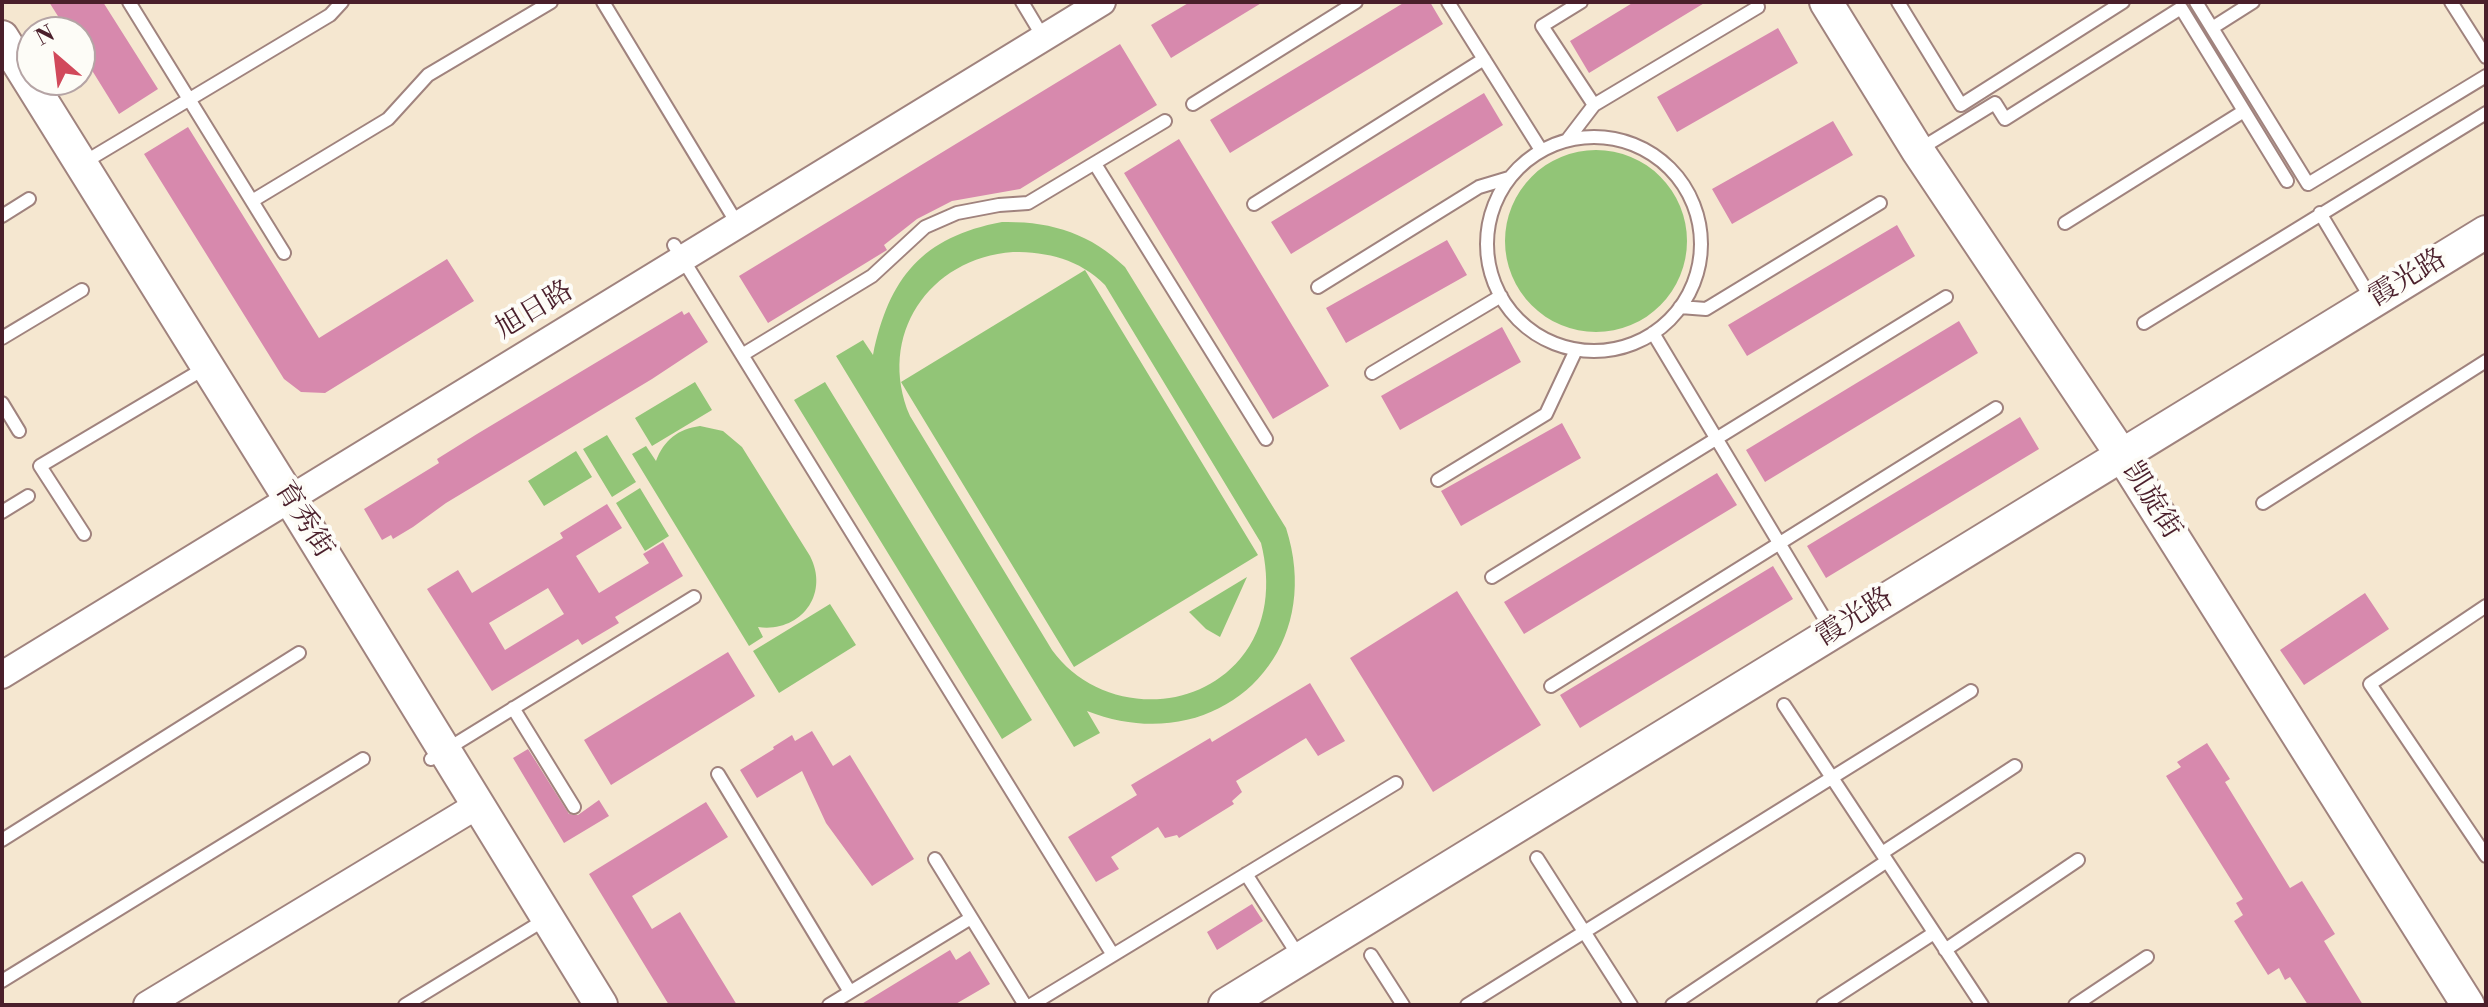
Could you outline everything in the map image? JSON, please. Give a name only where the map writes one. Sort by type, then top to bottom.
[{"type":"street","name":"旭日路","points":[[2,675],[280,496],[734,218],[1033,21],[1069,2]]},
{"type":"street","name":"旭日路","points":[[1033,21],[1102,2]]},
{"type":"street","name":"凯旋街","points":[[1813,2],[2468,1005]]},
{"type":"street","name":"凯旋街","points":[[1826,2],[2116,466],[2444,1005]]},
{"type":"street","name":"育秀街","points":[[2,37],[201,371]]},
{"type":"street","name":"育秀街","points":[[2,67],[280,496],[540,922],[583,1005]]},
{"type":"street","name":"霞光路","points":[[1225,1005],[1304,965],[2376,306],[2486,232]]},
{"type":"street","name":"霞光路","points":[[2376,306],[2486,247]]},
{"type":"street","name":"旭日路","points":[[2,656],[280,496]]},
{"type":"street","points":[[147,1005],[471,809]]},
{"type":"street","name":"育秀街","points":[[540,922],[601,1005]]},
{"type":"street","name":"霞光路","points":[[1252,1005],[1304,965]]},
{"type":"lane","points":[[80,164],[330,15],[342,2]]},
{"type":"lane","points":[[252,201],[388,119],[428,75],[551,2]]},
{"type":"lane","points":[[603,2],[734,218]]},
{"type":"lane","points":[[1193,104],[1356,2]]},
{"type":"lane","points":[[1448,2],[1541,150]]},
{"type":"lane","points":[[1581,2],[1542,26],[1594,105]]},
{"type":"lane","points":[[1898,2],[1961,105],[2123,2]]},
{"type":"lane","points":[[2196,2],[2308,184],[2486,76]]},
{"type":"lane","points":[[2212,28],[2253,2]]},
{"type":"lane","points":[[2451,2],[2486,57]]},
{"type":"lane","points":[[132,3],[284,253]]},
{"type":"lane","points":[[1568,139],[1594,105],[1758,7]]},
{"type":"lane","points":[[1918,151],[1995,103],[2005,119],[2181,8],[2287,181]]},
{"type":"lane","points":[[1254,204],[1484,59]]},
{"type":"lane","points":[[2065,223],[2244,111]]},
{"type":"lane","points":[[2144,323],[2486,113]]},
{"type":"lane","points":[[742,355],[872,276],[925,227],[978,208],[1028,203],[1165,121]]},
{"type":"lane","points":[[1602,136],[1635,144],[1664,162],[1687,188],[1699,219],[1702,253],[1693,287],[1675,315],[1653,333],[1613,350],[1576,350],[1541,338],[1513,315],[1501,296],[1494,283],[1486,247],[1492,210],[1509,178],[1541,150],[1568,139],[1602,136]]},
{"type":"lane","points":[[1095,164],[1266,439]]},
{"type":"lane","points":[[1318,287],[1479,187],[1509,178]]},
{"type":"lane","points":[[2,216],[29,199]]},
{"type":"lane","points":[[1680,307],[1706,309],[1880,203]]},
{"type":"lane","points":[[2320,213],[2376,306]]},
{"type":"lane","points":[[678,252],[1113,955]]},
{"type":"lane","points":[[2,338],[82,290]]},
{"type":"lane","points":[[1372,373],[1501,296]]},
{"type":"lane","points":[[1492,577],[1946,297]]},
{"type":"lane","points":[[1653,333],[1837,638]]},
{"type":"lane","points":[[1438,480],[1546,414],[1576,350]]},
{"type":"lane","points":[[2263,503],[2486,361]]},
{"type":"lane","points":[[84,534],[40,466],[201,371]]},
{"type":"lane","points":[[2,403],[19,431]]},
{"type":"lane","points":[[1551,686],[1996,408]]},
{"type":"lane","points":[[2,512],[28,496]]},
{"type":"lane","points":[[438,754],[694,597]]},
{"type":"lane","points":[[2486,606],[2370,684],[2486,856]]},
{"type":"lane","points":[[2,840],[299,653]]},
{"type":"lane","points":[[1467,1005],[1971,691]]},
{"type":"lane","points":[[1784,705],[1982,1005]]},
{"type":"lane","points":[[513,708],[574,807]]},
{"type":"lane","points":[[2,981],[363,759]]},
{"type":"lane","points":[[1672,1005],[2015,766]]},
{"type":"lane","points":[[718,774],[850,992]]},
{"type":"lane","points":[[935,859],[1028,1005],[1396,783]]},
{"type":"lane","points":[[1537,858],[1631,1005]]},
{"type":"lane","points":[[1945,950],[2078,860]]},
{"type":"lane","points":[[1246,874],[1304,965]]},
{"type":"lane","points":[[829,1005],[971,918]]},
{"type":"lane","points":[[405,1005],[540,922]]},
{"type":"lane","points":[[1823,1005],[1934,933]]},
{"type":"lane","points":[[1371,955],[1403,1005]]},
{"type":"lane","points":[[2075,1005],[2147,957]]},
{"type":"green space","points":[[1596,150],[1631,157],[1661,176],[1680,206],[1687,241],[1680,276],[1661,306],[1631,325],[1596,332],[1561,325],[1531,306],[1512,276],[1505,241],[1512,206],[1531,176],[1561,157]]},
{"type":"green space","points":[[1002,222],[1053,227],[1098,245],[1125,267],[1286,528],[1295,575],[1290,618],[1275,656],[1250,687],[1217,709],[1178,722],[1134,723],[1087,711],[1100,733],[1074,747],[836,356],[863,340],[873,355],[889,304],[914,265],[930,250],[950,238]],"holes":[[[1026,252],[1074,263],[1105,285],[1261,543],[1266,589],[1262,618],[1256,633],[1240,659],[1219,678],[1196,691],[1170,698],[1143,699],[1117,695],[1092,685],[1070,670],[1052,650],[910,416],[901,386],[900,357],[906,331],[917,306],[935,285],[957,269],[983,257]]]},
{"type":"green space","points":[[1085,270],[1258,555],[1074,667],[901,382]]},
{"type":"green space","points":[[695,382],[712,410],[652,446],[635,418]]},
{"type":"green space","points":[[825,382],[1032,720],[1002,739],[794,400]]},
{"type":"green space","points":[[700,426],[723,431],[742,447],[810,556],[815,570],[816,584],[807,608],[787,624],[758,627],[763,637],[749,646],[632,454],[646,446],[656,461],[673,437]]},
{"type":"green space","points":[[607,435],[636,482],[612,497],[583,449]]},
{"type":"green space","points":[[576,451],[592,477],[544,506],[528,481]]},
{"type":"green space","points":[[640,488],[669,536],[645,551],[616,503]]},
{"type":"green space","points":[[1247,577],[1220,637],[1206,629],[1189,612]]},
{"type":"green space","points":[[830,604],[856,645],[779,693],[753,651]]},
{"type":"building","points":[[49,2],[103,2],[158,89],[119,114],[96,77],[96,16],[58,16]]},
{"type":"building","points":[[1190,2],[1263,2],[1171,58],[1151,25]]},
{"type":"building","points":[[1405,2],[1430,2],[1443,24],[1230,153],[1210,120]]},
{"type":"building","points":[[1634,2],[1706,2],[1589,73],[1570,41]]},
{"type":"building","points":[[1778,28],[1798,63],[1677,132],[1657,97]]},
{"type":"building","points":[[1120,44],[1157,105],[1020,189],[952,201],[917,219],[884,245],[887,250],[768,323],[739,276]]},
{"type":"building","points":[[1484,93],[1503,125],[1291,254],[1271,222]]},
{"type":"building","points":[[1833,121],[1853,155],[1732,224],[1712,189]]},
{"type":"building","points":[[188,127],[319,338],[447,259],[474,301],[325,393],[301,392],[284,379],[144,154]]},
{"type":"building","points":[[1179,139],[1329,386],[1273,419],[1124,173]]},
{"type":"building","points":[[1897,225],[1915,256],[1747,356],[1728,325]]},
{"type":"building","points":[[1447,240],[1467,275],[1346,343],[1326,308]]},
{"type":"building","points":[[682,311],[684,315],[689,312],[708,342],[446,503],[413,527],[393,539],[391,535],[382,540],[364,509],[439,463],[437,459],[477,434]]},
{"type":"building","points":[[1959,321],[1978,353],[1765,482],[1746,450]]},
{"type":"building","points":[[1502,327],[1521,362],[1400,430],[1381,396]]},
{"type":"building","points":[[2020,417],[2039,449],[1826,578],[1807,546]]},
{"type":"building","points":[[1562,423],[1581,458],[1461,526],[1441,491]]},
{"type":"building","points":[[1717,473],[1737,505],[1524,634],[1504,602]]},
{"type":"building","points":[[607,504],[622,528],[576,556],[599,593],[649,563],[643,554],[663,542],[683,576],[615,617],[619,623],[582,645],[578,639],[492,691],[427,589],[458,570],[472,593],[563,538],[560,533]],"holes":[[[548,588],[564,614],[505,650],[489,623]]]},
{"type":"building","points":[[1773,566],[1793,599],[1580,728],[1560,695]]},
{"type":"building","points":[[1457,591],[1541,725],[1433,792],[1350,658]]},
{"type":"building","points":[[2365,593],[2389,629],[2304,685],[2280,650]]},
{"type":"building","points":[[728,652],[755,696],[611,785],[584,740]]},
{"type":"building","points":[[1310,683],[1345,741],[1318,756],[1306,738],[1236,781],[1242,792],[1232,801],[1234,804],[1179,838],[1177,835],[1165,838],[1158,827],[1111,857],[1119,869],[1096,882],[1068,837],[1137,795],[1131,785],[1210,738],[1212,742]]},
{"type":"building","points":[[812,731],[833,766],[850,755],[914,859],[872,886],[826,823],[802,771],[757,798],[740,770],[792,735],[795,741]]},
{"type":"building","points":[[2207,743],[2230,779],[2225,782],[2290,888],[2302,881],[2335,934],[2324,941],[2363,1005],[2308,1005],[2290,977],[2285,980],[2279,968],[2268,975],[2234,921],[2243,915],[2236,903],[2243,899],[2166,776],[2181,767],[2177,762]]},
{"type":"building","points":[[528,749],[569,814],[578,815],[599,800],[609,816],[564,843],[513,758]]},
{"type":"building","points":[[706,802],[728,837],[632,896],[652,929],[680,912],[737,1005],[669,1005],[589,874]]},
{"type":"building","points":[[1252,904],[1263,921],[1217,950],[1207,932]]},
{"type":"building","points":[[950,950],[956,960],[970,951],[990,984],[954,1005],[860,1005]]}]
